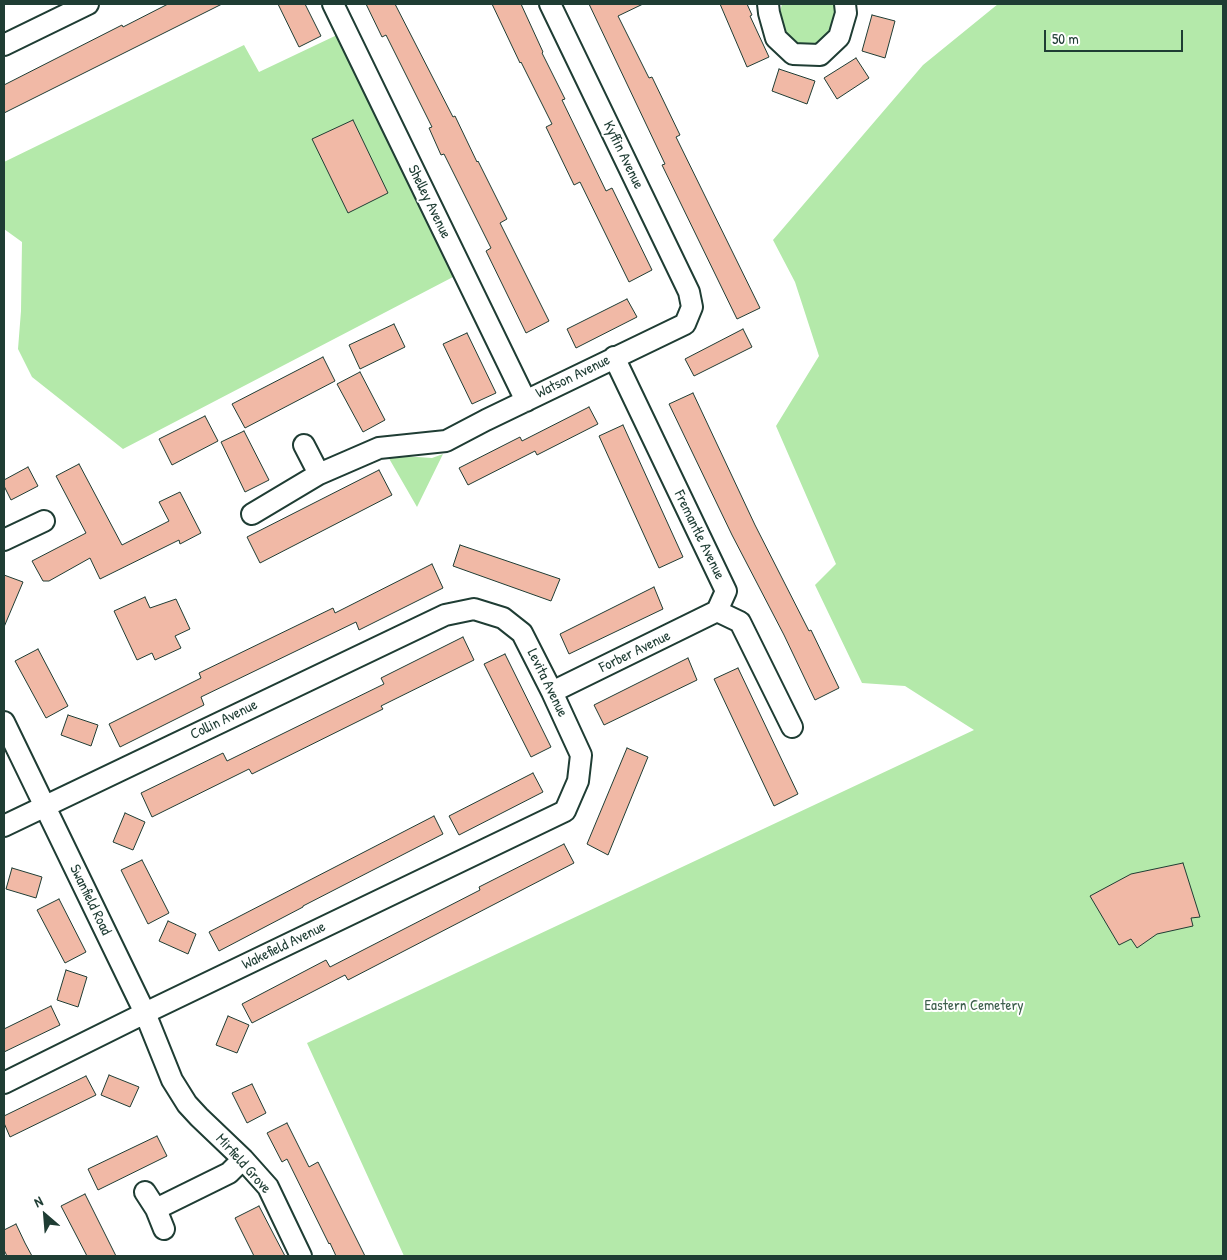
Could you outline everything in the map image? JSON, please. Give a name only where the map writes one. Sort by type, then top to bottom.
[{"type":"street","points":[[4,45],[88,4]]},
{"type":"street","name":"Shelley Avenue","points":[[333,4],[526,401]]},
{"type":"street","name":"Kyffin Avenue","points":[[550,4],[689,292],[692,307]]},
{"type":"street","points":[[768,4],[776,38],[793,54],[820,56],[839,37],[846,13],[845,4]]},
{"type":"street","name":"Watson Avenue","points":[[319,474],[379,448],[446,441],[614,357],[685,324],[692,307]]},
{"type":"street","name":"Fremantle Avenue","points":[[614,357],[726,591],[717,611]]},
{"type":"street","points":[[252,514],[319,474],[304,445]]},
{"type":"street","points":[[4,540],[44,521]]},
{"type":"street","name":"Levita Avenue","points":[[445,615],[474,609],[503,618],[522,633],[581,755],[578,781],[564,811]]},
{"type":"street","points":[[717,611],[740,622],[792,727]]},
{"type":"street","name":"Forber Avenue","points":[[552,692],[717,611]]},
{"type":"street","name":"Collin Avenue","points":[[4,826],[445,615]]},
{"type":"street","name":"Swanfield Road","points":[[4,722],[145,1013],[172,1080]]},
{"type":"street","name":"Wakefield Avenue","points":[[4,1083],[564,811]]},
{"type":"street","name":"Mirfield Grove","points":[[172,1080],[187,1104],[198,1117],[243,1159],[268,1186],[301,1256]]},
{"type":"street","points":[[156,1209],[229,1173],[243,1159]]},
{"type":"street","points":[[145,1192],[156,1209],[164,1229]]},
{"type":"green space","points":[[782,4],[834,4],[836,24],[832,34],[806,52],[787,36],[779,15]]},
{"type":"green space","name":"Eastern Cemetery","points":[[998,4],[1223,4],[1223,1256],[404,1256],[307,1043],[974,730],[905,686],[862,683],[815,585],[836,564],[776,426],[819,356],[795,282],[773,240],[923,65]]},
{"type":"green space","points":[[337,35],[453,277],[123,449],[32,377],[18,349],[21,311],[22,242],[4,229],[4,162],[244,45],[259,72]]},
{"type":"green space","points":[[443,454],[417,507],[387,455],[432,458]]},
{"type":"building","points":[[168,4],[222,4],[4,113],[4,85],[122,25],[123,27]]},
{"type":"building","points":[[278,4],[305,4],[321,36],[299,47]]},
{"type":"building","points":[[366,4],[395,4],[507,219],[500,223],[549,321],[526,333],[486,251],[491,248],[444,154],[441,155],[429,128],[432,127],[386,35],[382,37]]},
{"type":"building","points":[[492,4],[521,4],[542,53],[565,99],[562,100],[606,191],[612,188],[652,270],[629,282],[580,182],[574,185],[546,127],[552,124]]},
{"type":"building","points":[[589,4],[643,4],[618,16],[649,78],[652,77],[680,135],[676,137],[760,308],[737,319],[662,165],[665,164]]},
{"type":"building","points":[[720,4],[747,4],[752,15],[750,16],[769,57],[747,67]]},
{"type":"building","points":[[872,15],[895,21],[885,58],[862,51]]},
{"type":"building","points":[[856,58],[869,78],[837,99],[824,78]]},
{"type":"building","points":[[779,69],[815,81],[807,104],[772,91]]},
{"type":"building","points":[[353,120],[388,193],[348,213],[312,139]]},
{"type":"building","points":[[627,299],[637,317],[576,348],[567,329]]},
{"type":"building","points":[[394,324],[405,347],[360,369],[349,345]]},
{"type":"building","points":[[743,329],[752,347],[694,376],[685,359]]},
{"type":"building","points":[[467,333],[496,393],[472,404],[443,344]]},
{"type":"building","points":[[323,357],[335,381],[245,428],[232,404]]},
{"type":"building","points":[[360,372],[385,420],[363,432],[337,384]]},
{"type":"building","points":[[693,393],[755,525],[809,631],[811,630],[839,688],[815,700],[669,404]]},
{"type":"building","points":[[589,407],[598,424],[537,455],[535,451],[468,485],[459,468],[520,437],[522,441]]},
{"type":"building","points":[[205,416],[218,441],[172,465],[159,439]]},
{"type":"building","points":[[623,425],[683,557],[659,568],[599,436]]},
{"type":"building","points":[[244,431],[269,480],[245,492],[221,442]]},
{"type":"building","points":[[79,464],[122,545],[169,521],[159,502],[180,492],[201,533],[180,544],[179,540],[100,579],[90,558],[49,581],[43,581],[32,561],[86,533],[56,476]]},
{"type":"building","points":[[28,467],[38,486],[11,500],[4,486],[4,480]]},
{"type":"building","points":[[379,470],[392,495],[260,563],[247,537]]},
{"type":"building","points":[[460,545],[560,579],[551,601],[453,566]]},
{"type":"building","points":[[432,564],[443,588],[359,630],[356,622],[201,697],[204,705],[120,747],[109,724],[201,678],[199,673],[333,608],[335,613]]},
{"type":"building","points":[[4,575],[23,582],[4,627]]},
{"type":"building","points":[[654,587],[663,609],[569,654],[560,634]]},
{"type":"building","points":[[145,597],[150,608],[176,599],[190,629],[175,636],[181,648],[155,660],[152,653],[137,660],[114,611]]},
{"type":"building","points":[[463,637],[474,660],[381,706],[383,709],[252,774],[249,769],[152,817],[141,793],[223,753],[227,761],[384,684],[381,678]]},
{"type":"building","points":[[38,649],[68,706],[46,718],[15,661]]},
{"type":"building","points":[[505,654],[551,747],[531,757],[484,664]]},
{"type":"building","points":[[688,658],[697,680],[604,725],[594,705]]},
{"type":"building","points":[[738,668],[798,794],[774,806],[714,679]]},
{"type":"building","points":[[68,715],[98,725],[91,746],[61,735]]},
{"type":"building","points":[[627,748],[648,757],[608,855],[587,844]]},
{"type":"building","points":[[533,773],[543,792],[459,835],[449,816]]},
{"type":"building","points":[[125,813],[145,822],[133,850],[113,842]]},
{"type":"building","points":[[434,816],[443,834],[219,951],[209,932]]},
{"type":"building","points":[[564,844],[574,863],[348,980],[345,975],[252,1023],[242,1004],[326,960],[330,967],[480,890],[479,887]]},
{"type":"building","points":[[142,860],[169,913],[148,924],[121,870]]},
{"type":"building","points":[[1183,863],[1200,917],[1191,918],[1193,926],[1157,934],[1137,948],[1131,939],[1119,945],[1090,896],[1131,874]]},
{"type":"building","points":[[12,868],[42,877],[36,898],[6,889]]},
{"type":"building","points":[[59,899],[86,952],[65,963],[37,910]]},
{"type":"building","points":[[168,921],[196,934],[188,954],[159,941]]},
{"type":"building","points":[[66,970],[87,977],[78,1007],[57,1000]]},
{"type":"building","points":[[51,1006],[60,1025],[4,1052],[4,1029]]},
{"type":"building","points":[[228,1016],[249,1025],[237,1053],[216,1045]]},
{"type":"building","points":[[109,1075],[139,1087],[130,1107],[101,1095]]},
{"type":"building","points":[[86,1076],[96,1095],[10,1137],[4,1123],[4,1116]]},
{"type":"building","points":[[252,1084],[266,1113],[247,1123],[232,1093]]},
{"type":"building","points":[[287,1123],[309,1167],[318,1162],[365,1256],[336,1256],[287,1159],[282,1162],[267,1133]]},
{"type":"building","points":[[157,1136],[167,1156],[98,1190],[88,1169]]},
{"type":"building","points":[[85,1194],[116,1256],[87,1256],[61,1206]]},
{"type":"building","points":[[259,1206],[285,1256],[254,1256],[235,1218]]},
{"type":"building","points":[[16,1224],[32,1256],[7,1256],[4,1250],[4,1230]]}]
